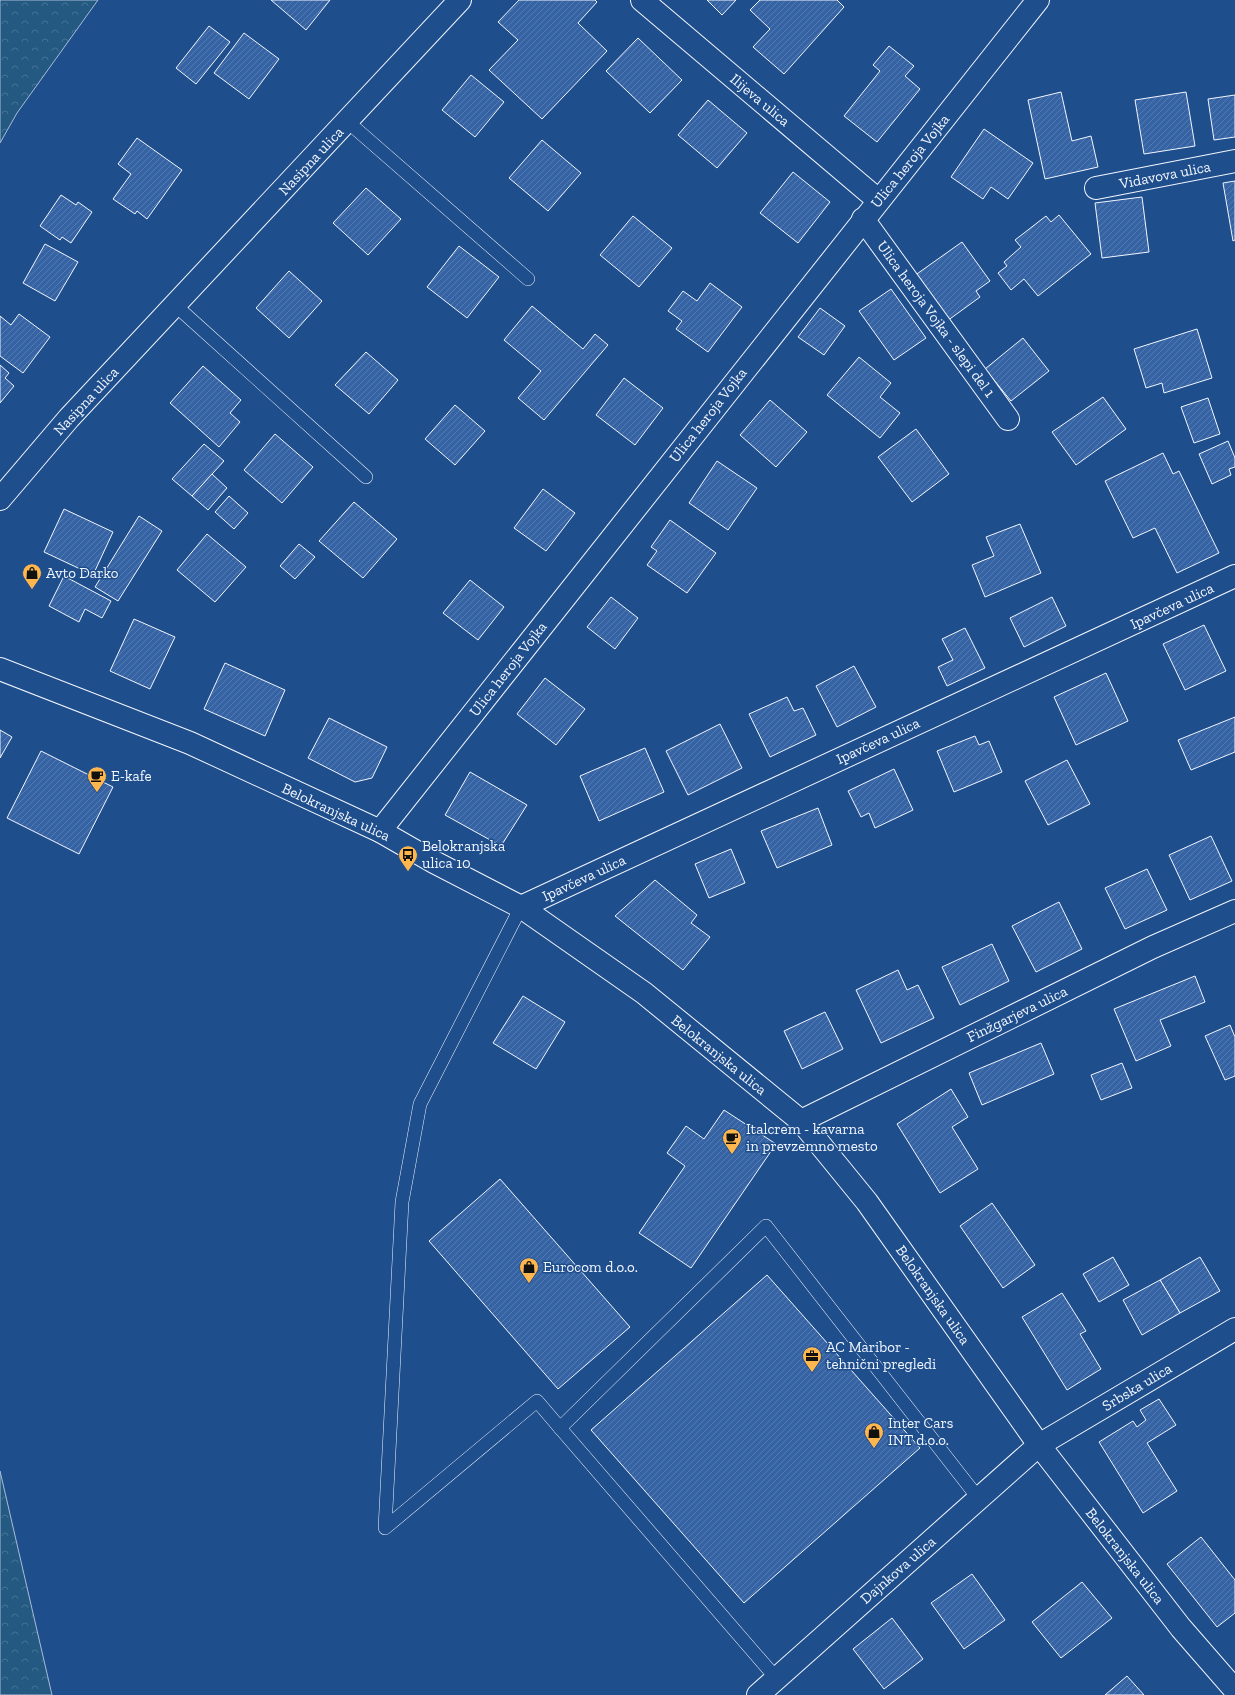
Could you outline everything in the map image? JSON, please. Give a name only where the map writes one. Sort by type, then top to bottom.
[{"type":"street","name":"Nasipna ulica","points":[[0,499],[69,418],[348,122],[460,0]]},
{"type":"street","name":"Ilijeva ulica","points":[[642,0],[878,200]]},
{"type":"street","name":"Ulica heroja Vojka","points":[[380,831],[878,200],[1038,0]]},
{"type":"street","name":"Vidavova ulica","points":[[1096,188],[1235,161]]},
{"type":"street","name":"Ulica heroja Vojka - slepi del 1","points":[[863,220],[1008,419]]},
{"type":"street","name":"Ipavčeva ulica","points":[[521,907],[1235,576]]},
{"type":"street","name":"Belokranjska ulica","points":[[0,669],[190,743],[380,831],[434,862],[521,907],[644,993],[801,1122],[867,1202],[1039,1446],[1181,1628],[1235,1690]]},
{"type":"street","name":"Finžgarjeva ulica","points":[[801,1122],[1153,947],[1235,911]]},
{"type":"street","name":"Srbska ulica","points":[[1039,1446],[1235,1329]]},
{"type":"street","name":"Dajnkova ulica","points":[[758,1695],[1039,1446]]},
{"type":"lane","name":"Nasipna ulica","points":[[348,122],[528,279]]},
{"type":"lane","points":[[175,305],[366,476]]},
{"type":"lane","points":[[521,907],[420,1104],[402,1202],[385,1528],[537,1401],[776,1678]]},
{"type":"lane","points":[[560,1428],[766,1226],[979,1499]]},
{"type":"green space","points":[[0,0],[98,0],[17,113],[0,143]]},
{"type":"green space","points":[[0,1471],[52,1695],[0,1695]]},
{"type":"building","points":[[271,0],[330,0],[306,30]]},
{"type":"building","points":[[519,0],[595,0],[597,2],[578,23],[607,51],[542,119],[489,70],[518,40],[498,22]]},
{"type":"building","points":[[707,0],[736,0],[722,15]]},
{"type":"building","points":[[760,0],[837,0],[844,7],[784,74],[753,47],[770,29],[750,10]]},
{"type":"building","points":[[209,26],[230,42],[196,84],[176,68]]},
{"type":"building","points":[[244,33],[279,59],[249,99],[214,73]]},
{"type":"building","points":[[638,38],[682,80],[650,113],[606,71]]},
{"type":"building","points":[[889,46],[914,66],[905,76],[920,89],[877,142],[844,116],[880,71],[873,65]]},
{"type":"building","points":[[471,75],[504,102],[475,137],[442,110]]},
{"type":"building","points":[[1061,92],[1072,141],[1091,136],[1098,167],[1045,179],[1028,100]]},
{"type":"building","points":[[1186,92],[1195,146],[1144,154],[1135,100]]},
{"type":"building","points":[[1235,95],[1235,137],[1214,140],[1208,99]]},
{"type":"building","points":[[708,100],[747,133],[717,168],[678,135]]},
{"type":"building","points":[[984,129],[1033,163],[1008,199],[991,187],[983,199],[951,177]]},
{"type":"building","points":[[137,138],[182,170],[147,219],[137,211],[135,214],[113,199],[131,174],[118,164]]},
{"type":"building","points":[[542,140],[581,173],[548,211],[509,178]]},
{"type":"building","points":[[793,172],[830,202],[798,243],[760,213]]},
{"type":"building","points":[[1235,181],[1235,240],[1233,241],[1223,183]]},
{"type":"building","points":[[366,188],[401,219],[368,255],[333,223]]},
{"type":"building","points":[[61,195],[76,205],[78,202],[92,212],[71,243],[62,237],[60,240],[40,226]]},
{"type":"building","points":[[1142,197],[1149,252],[1102,258],[1095,203]]},
{"type":"building","points":[[1059,215],[1091,254],[1038,296],[1024,279],[1011,290],[998,273],[1007,266],[1004,262],[1021,247],[1015,240],[1046,216],[1051,222]]},
{"type":"building","points":[[633,216],[672,248],[639,287],[600,255]]},
{"type":"building","points":[[962,242],[990,281],[976,291],[980,297],[947,321],[914,276]]},
{"type":"building","points":[[45,244],[78,262],[55,301],[23,283]]},
{"type":"building","points":[[459,246],[499,277],[467,318],[427,287]]},
{"type":"building","points":[[289,271],[322,301],[289,338],[256,308]]},
{"type":"building","points":[[710,283],[742,307],[708,352],[676,329],[682,321],[668,311],[683,291],[697,301]]},
{"type":"building","points":[[891,289],[926,338],[894,360],[859,311]]},
{"type":"building","points":[[532,306],[583,349],[595,334],[608,345],[544,420],[518,398],[541,371],[504,340]]},
{"type":"building","points":[[820,308],[845,326],[824,355],[798,337]]},
{"type":"building","points":[[19,314],[50,337],[23,373],[0,356],[0,316],[11,325]]},
{"type":"building","points":[[1197,329],[1212,378],[1164,393],[1162,383],[1146,388],[1134,349]]},
{"type":"building","points":[[1023,338],[1049,371],[1011,401],[985,369]]},
{"type":"building","points":[[366,352],[398,380],[369,414],[335,385]]},
{"type":"building","points":[[859,357],[891,383],[880,397],[900,413],[880,438],[827,395]]},
{"type":"building","points":[[0,365],[9,373],[5,378],[14,386],[0,403]]},
{"type":"building","points":[[203,366],[241,400],[230,413],[240,422],[219,447],[170,403]]},
{"type":"building","points":[[624,378],[663,408],[635,445],[596,415]]},
{"type":"building","points":[[1103,397],[1126,429],[1076,465],[1052,432]]},
{"type":"building","points":[[1208,398],[1220,434],[1194,443],[1181,407]]},
{"type":"building","points":[[770,400],[807,432],[776,467],[740,435]]},
{"type":"building","points":[[455,405],[485,431],[455,465],[425,439]]},
{"type":"building","points":[[916,429],[949,474],[912,502],[878,457]]},
{"type":"building","points":[[275,434],[313,467],[282,503],[244,470]]},
{"type":"building","points":[[1228,441],[1235,458],[1235,467],[1229,469],[1231,475],[1212,484],[1199,454]]},
{"type":"building","points":[[204,444],[224,461],[192,496],[172,479]]},
{"type":"building","points":[[1163,453],[1173,474],[1179,471],[1219,553],[1177,573],[1155,528],[1133,538],[1105,481]]},
{"type":"building","points":[[717,461],[757,488],[728,530],[689,503]]},
{"type":"building","points":[[212,474],[227,488],[208,510],[192,496]]},
{"type":"building","points":[[543,489],[575,513],[546,551],[514,528]]},
{"type":"building","points":[[229,496],[248,513],[234,529],[215,512]]},
{"type":"building","points":[[354,502],[397,539],[363,578],[319,541]]},
{"type":"building","points":[[64,509],[113,532],[93,575],[44,552]]},
{"type":"building","points":[[139,516],[162,531],[118,601],[95,587]]},
{"type":"building","points":[[670,520],[716,553],[687,593],[647,565],[657,551],[651,547]]},
{"type":"building","points":[[1020,524],[1041,573],[985,597],[972,565],[994,556],[986,537]]},
{"type":"building","points":[[207,534],[246,567],[215,602],[177,570]]},
{"type":"building","points":[[299,544],[315,557],[295,579],[280,566]]},
{"type":"building","points":[[64,576],[111,601],[102,618],[85,609],[79,622],[49,606]]},
{"type":"building","points":[[470,580],[504,607],[478,640],[443,613]]},
{"type":"building","points":[[611,597],[638,618],[615,649],[587,627]]},
{"type":"building","points":[[1052,597],[1066,626],[1024,647],[1010,618]]},
{"type":"building","points":[[134,619],[175,637],[150,689],[110,671]]},
{"type":"building","points":[[1204,625],[1226,671],[1185,690],[1163,644]]},
{"type":"building","points":[[965,628],[985,668],[947,686],[938,667],[953,660],[942,639]]},
{"type":"building","points":[[225,663],[285,690],[265,736],[204,709]]},
{"type":"building","points":[[854,666],[876,707],[837,727],[816,686]]},
{"type":"building","points":[[1106,673],[1128,721],[1076,745],[1054,697]]},
{"type":"building","points":[[545,678],[585,709],[556,745],[517,714]]},
{"type":"building","points":[[787,697],[794,711],[803,708],[816,735],[770,757],[749,714]]},
{"type":"building","points":[[1235,717],[1235,752],[1191,770],[1178,740]]},
{"type":"building","points":[[329,718],[387,747],[372,778],[355,782],[308,758]]},
{"type":"building","points":[[720,724],[742,768],[688,795],[666,751]]},
{"type":"building","points":[[0,730],[12,737],[0,758]]},
{"type":"building","points":[[975,736],[979,745],[989,741],[1002,772],[954,792],[937,751]]},
{"type":"building","points":[[645,748],[664,792],[599,821],[580,776]]},
{"type":"building","points":[[41,751],[113,787],[79,854],[7,818]]},
{"type":"building","points":[[1067,760],[1090,804],[1048,825],[1025,781]]},
{"type":"building","points":[[894,769],[913,810],[875,828],[869,813],[861,817],[848,791]]},
{"type":"building","points":[[470,772],[527,805],[501,846],[445,815]]},
{"type":"building","points":[[818,808],[832,845],[777,868],[761,831]]},
{"type":"building","points":[[1211,836],[1232,881],[1190,900],[1169,855]]},
{"type":"building","points":[[731,849],[745,883],[709,898],[695,864]]},
{"type":"building","points":[[1147,869],[1167,910],[1125,929],[1105,888]]},
{"type":"building","points":[[655,880],[697,915],[691,923],[710,937],[683,970],[615,916]]},
{"type":"building","points":[[1059,902],[1082,949],[1036,972],[1012,926]]},
{"type":"building","points":[[992,944],[1009,981],[960,1005],[942,967]]},
{"type":"building","points":[[898,970],[907,990],[918,985],[934,1018],[881,1043],[856,990]]},
{"type":"building","points":[[1195,976],[1205,1002],[1160,1020],[1171,1046],[1136,1061],[1114,1009]]},
{"type":"building","points":[[523,996],[565,1022],[536,1069],[493,1043]]},
{"type":"building","points":[[825,1012],[843,1049],[802,1069],[784,1031]]},
{"type":"building","points":[[1230,1025],[1235,1037],[1235,1076],[1225,1080],[1205,1036]]},
{"type":"building","points":[[1041,1043],[1054,1074],[982,1105],[969,1073]]},
{"type":"building","points":[[1122,1063],[1132,1088],[1101,1100],[1091,1075]]},
{"type":"building","points":[[951,1089],[968,1117],[952,1127],[978,1169],[940,1193],[897,1124]]},
{"type":"building","points":[[724,1110],[776,1144],[691,1268],[639,1233],[685,1166],[667,1153],[686,1126],[704,1139]]},
{"type":"building","name":"Eurocom d.o.o.","points":[[500,1179],[630,1327],[558,1389],[429,1241]]},
{"type":"building","points":[[992,1203],[1035,1265],[1003,1288],[960,1226]]},
{"type":"building","points":[[1113,1257],[1129,1285],[1099,1302],[1083,1274]]},
{"type":"building","points":[[1200,1257],[1220,1291],[1180,1313],[1160,1280]]},
{"type":"building","points":[[767,1275],[920,1448],[744,1603],[591,1430]]},
{"type":"building","points":[[1160,1280],[1180,1313],[1142,1335],[1123,1300]]},
{"type":"building","points":[[1062,1293],[1086,1331],[1080,1334],[1101,1369],[1067,1390],[1022,1317]]},
{"type":"building","points":[[1159,1399],[1176,1425],[1147,1443],[1177,1491],[1143,1513],[1099,1442],[1133,1421],[1137,1427],[1146,1420],[1140,1410]]},
{"type":"building","points":[[1201,1537],[1235,1580],[1235,1613],[1217,1627],[1167,1564]]},
{"type":"building","points":[[972,1574],[1005,1620],[964,1649],[931,1603]]},
{"type":"building","points":[[1082,1582],[1112,1618],[1061,1658],[1032,1622]]},
{"type":"building","points":[[892,1618],[923,1659],[884,1689],[853,1649]]},
{"type":"building","points":[[1127,1676],[1144,1695],[1105,1695]]},
{"type":"place","name":"Avto Darko","points":[[32,590]]},
{"type":"place","name":"E-kafe","points":[[97,793]]},
{"type":"place","name":"Belokranjska ulica 10","points":[[408,872]]},
{"type":"place","name":"Italcrem - kavarna in prevzemno mesto","points":[[732,1155]]},
{"type":"place","name":"Eurocom d.o.o.","points":[[529,1284]]},
{"type":"place","name":"AC Maribor - tehnični pregledi","points":[[812,1373]]},
{"type":"place","name":"Inter Cars INT d.o.o.","points":[[874,1449]]}]
